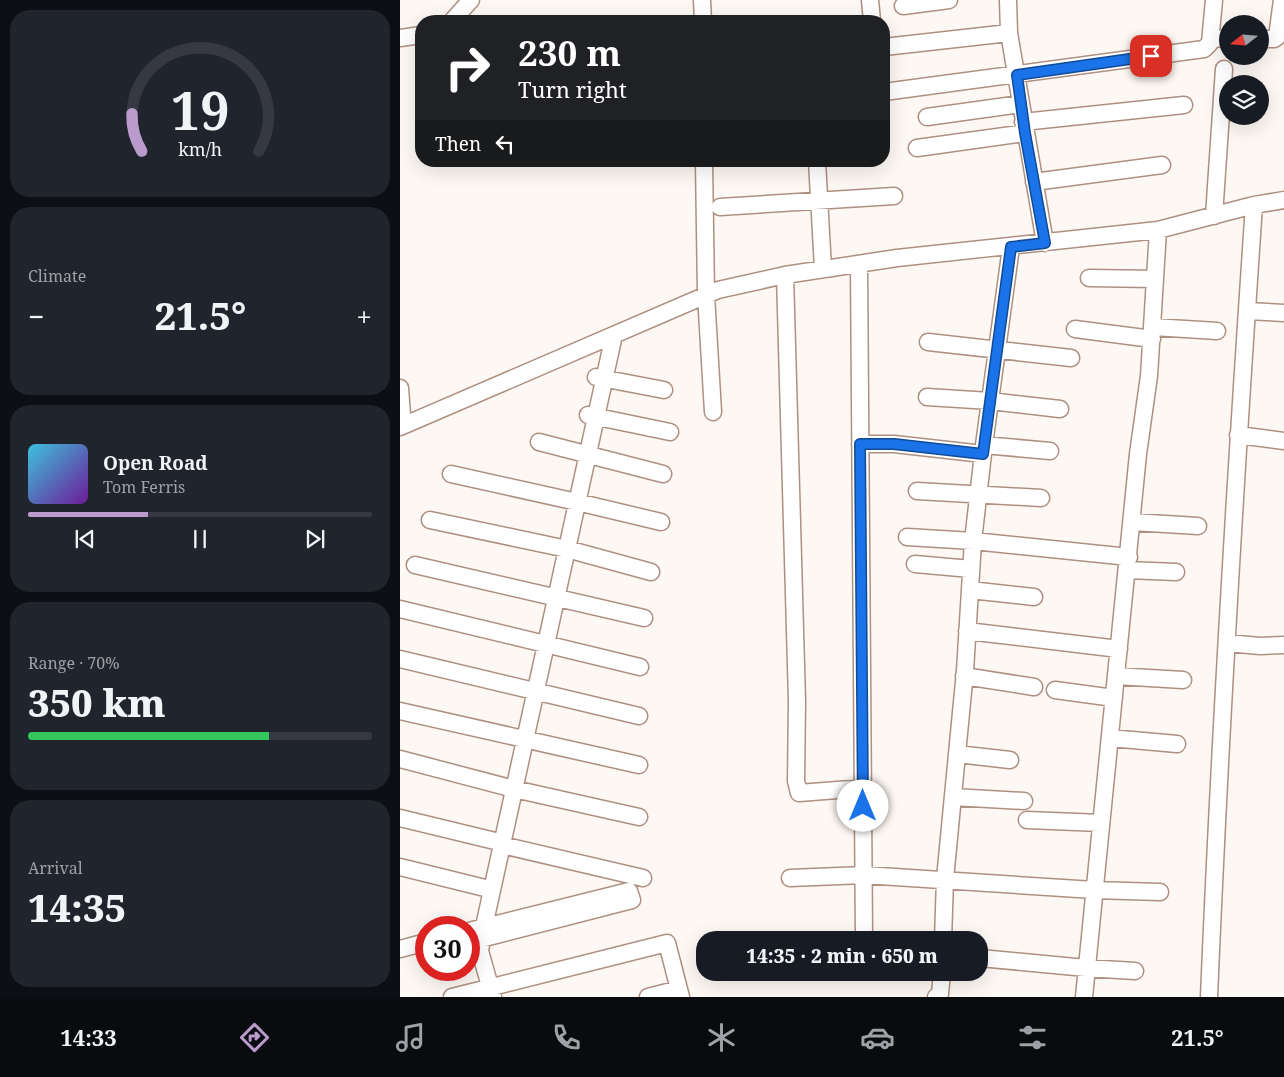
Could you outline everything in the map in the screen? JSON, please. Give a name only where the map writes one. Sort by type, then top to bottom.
[{"type":"street","points":[[457,15],[471,0]]},
{"type":"street","points":[[702,0],[702,15]]},
{"type":"street","points":[[870,0],[871,15]]},
{"type":"street","points":[[903,6],[949,0]]},
{"type":"street","points":[[1008,0],[1009,33],[1045,243]]},
{"type":"street","points":[[890,91],[1204,49],[1210,43],[1214,0]]},
{"type":"street","points":[[1269,39],[1277,37],[1282,0]]},
{"type":"street","points":[[890,47],[1009,33]]},
{"type":"street","points":[[400,38],[415,36]]},
{"type":"street","points":[[1211,38],[1219,38]]},
{"type":"street","points":[[1214,216],[1224,69]]},
{"type":"street","points":[[927,117],[1022,104]]},
{"type":"street","points":[[917,148],[1024,127],[1184,105]]},
{"type":"street","points":[[1034,182],[1162,165]]},
{"type":"street","points":[[704,167],[706,295],[713,412]]},
{"type":"street","points":[[817,167],[823,269]]},
{"type":"street","points":[[720,208],[894,196]]},
{"type":"street","points":[[400,388],[402,425],[718,290],[785,274],[897,258],[1158,230],[1254,205],[1284,200]]},
{"type":"street","points":[[1209,997],[1238,435],[1254,205]]},
{"type":"street","points":[[1084,997],[1138,454],[1149,376],[1158,230]]},
{"type":"street","points":[[943,931],[945,879],[964,676],[973,541],[983,449],[1011,247]]},
{"type":"street","points":[[859,264],[864,931]]},
{"type":"street","points":[[785,274],[797,700],[796,780],[799,792],[863,788]]},
{"type":"street","points":[[1088,278],[1155,279]]},
{"type":"street","points":[[1247,311],[1284,313]]},
{"type":"street","points":[[1075,329],[1152,333],[1217,331]]},
{"type":"street","points":[[480,918],[609,337]]},
{"type":"street","points":[[928,342],[1071,358]]},
{"type":"street","points":[[600,379],[664,390]]},
{"type":"street","points":[[927,397],[1060,408]]},
{"type":"street","points":[[592,416],[670,432]]},
{"type":"street","points":[[1238,435],[1284,441]]},
{"type":"street","points":[[539,442],[663,474]]},
{"type":"street","points":[[860,444],[1050,451]]},
{"type":"street","points":[[451,474],[661,522]]},
{"type":"street","points":[[917,491],[1041,498]]},
{"type":"street","points":[[430,520],[563,548],[651,572]]},
{"type":"street","points":[[1132,522],[1198,526]]},
{"type":"street","points":[[907,537],[973,541],[1176,572]]},
{"type":"street","points":[[915,564],[971,569]]},
{"type":"street","points":[[415,565],[644,618]]},
{"type":"street","points":[[970,590],[1034,597]]},
{"type":"street","points":[[400,609],[640,667]]},
{"type":"street","points":[[967,631],[1119,649]]},
{"type":"street","points":[[1227,643],[1260,646],[1284,645]]},
{"type":"street","points":[[400,659],[639,716]]},
{"type":"street","points":[[964,676],[1034,687]]},
{"type":"street","points":[[1116,676],[1183,680]]},
{"type":"street","points":[[1055,690],[1114,698]]},
{"type":"street","points":[[400,711],[639,765]]},
{"type":"street","points":[[1110,738],[1177,744]]},
{"type":"street","points":[[957,754],[1010,760]]},
{"type":"street","points":[[400,759],[510,788],[639,817]]},
{"type":"street","points":[[953,797],[1024,801]]},
{"type":"street","points":[[400,818],[643,878]]},
{"type":"street","points":[[1027,820],[1100,823]]},
{"type":"street","points":[[480,916],[485,888],[498,843]]},
{"type":"street","points":[[400,867],[485,888]]},
{"type":"street","points":[[790,878],[864,874],[1094,890],[1160,892]]},
{"type":"street","points":[[629,891],[632,900],[476,935],[629,891]]},
{"type":"street","points":[[452,997],[487,992],[667,943],[680,993],[648,997]]},
{"type":"street","points":[[400,950],[415,945]]},
{"type":"street","points":[[480,951],[487,992]]},
{"type":"street","points":[[400,960],[415,956]]},
{"type":"street","points":[[988,959],[1135,971]]},
{"type":"street","points":[[936,997],[940,994],[941,981]]},
{"type":"route","points":[[863,806],[860,444],[894,444],[983,454],[1011,247],[1045,243],[1025,133],[1017,75],[1151,56]]}]
